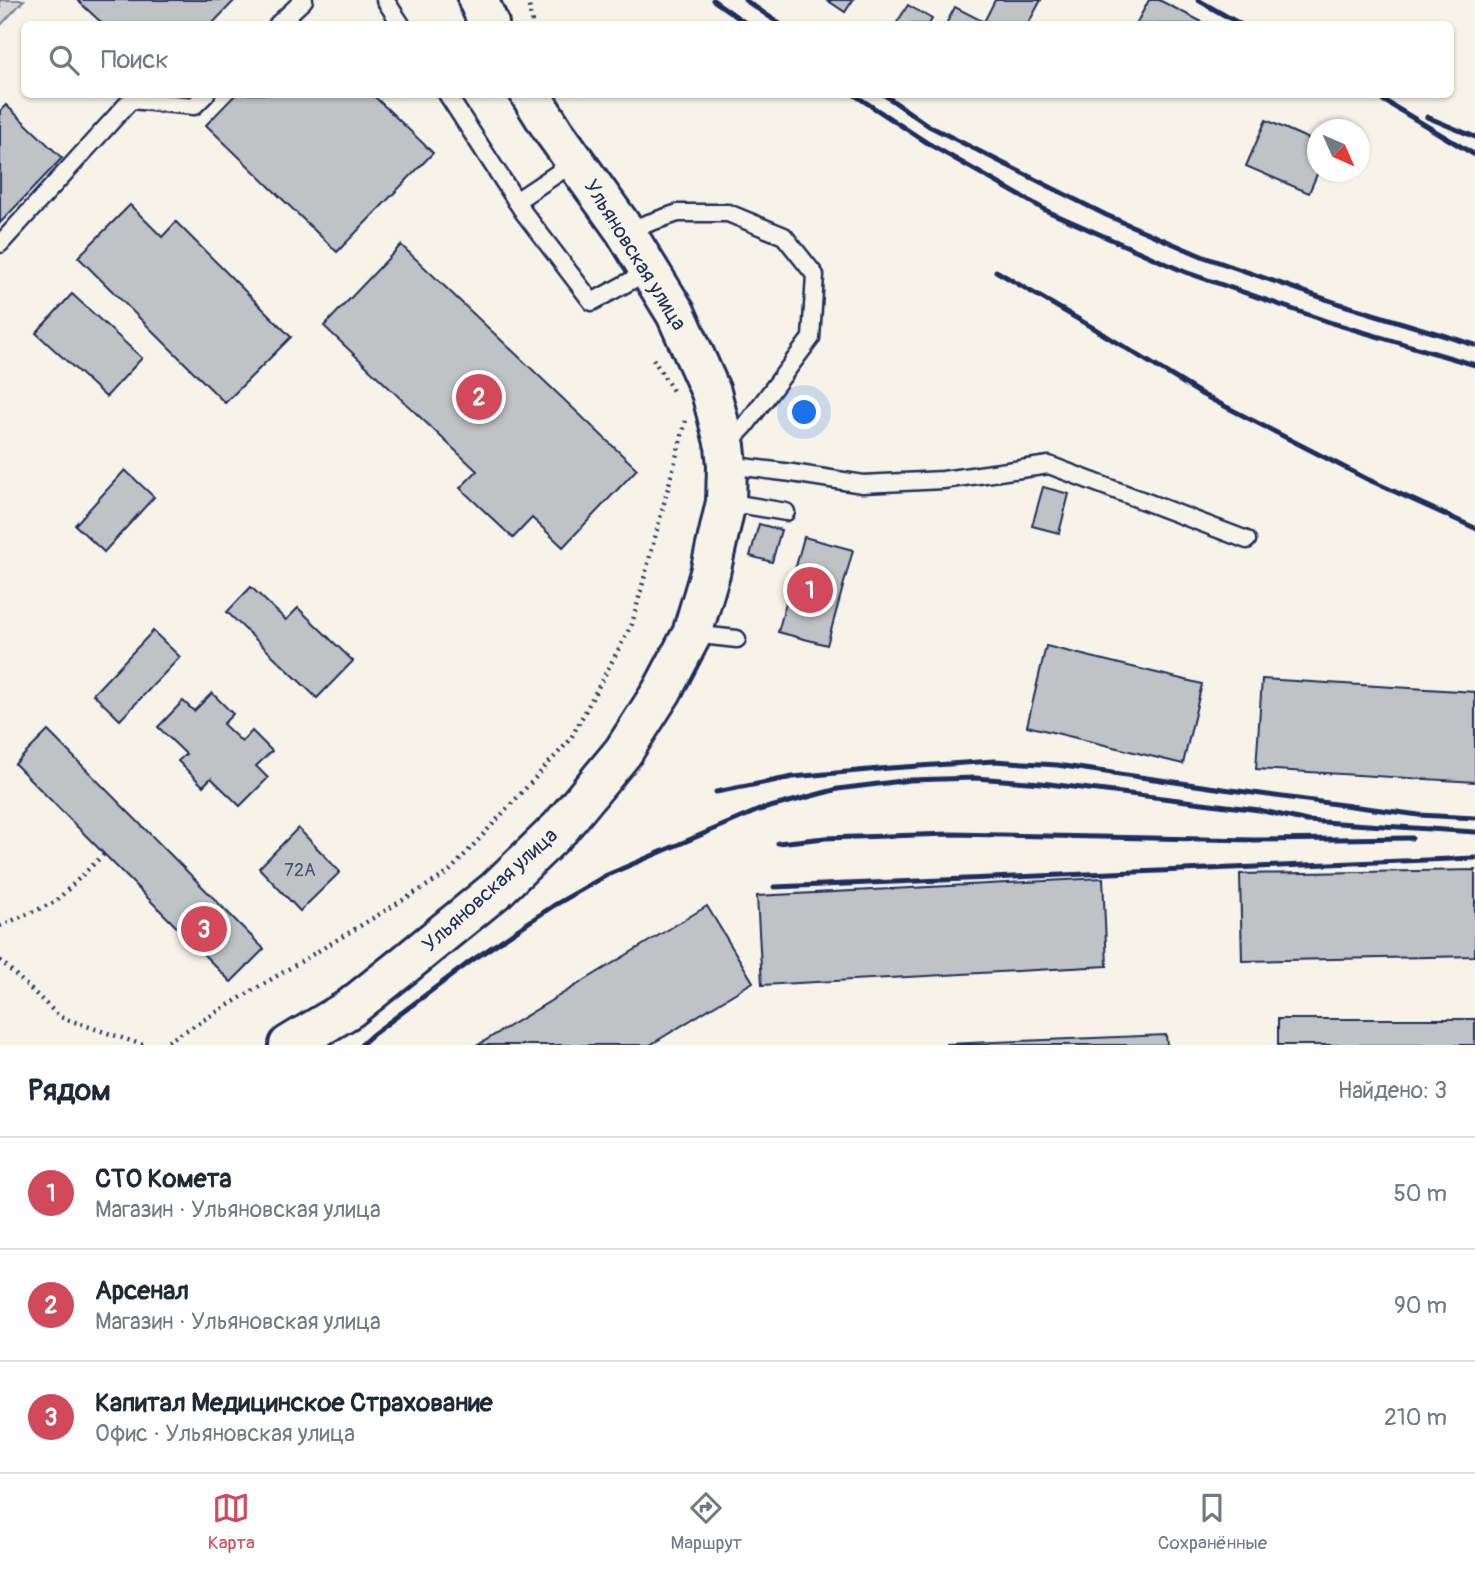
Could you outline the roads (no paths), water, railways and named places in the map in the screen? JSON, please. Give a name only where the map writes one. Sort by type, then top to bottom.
[{"type":"main road","points":[[478,0],[488,21]]},
{"type":"main road","name":"Ульяновская улица","points":[[289,1045],[349,1009],[403,966],[496,890],[560,828],[623,752],[662,691],[692,634],[710,573],[726,502],[726,456],[711,392],[676,314],[625,231],[533,98]]},
{"type":"lane","points":[[281,21],[304,0]]},
{"type":"lane","points":[[385,0],[399,21]]},
{"type":"lane","points":[[0,244],[131,100],[194,106],[202,98]]},
{"type":"lane","points":[[450,98],[516,201],[592,302],[649,271]]},
{"type":"lane","points":[[516,201],[576,161]]},
{"type":"lane","points":[[625,231],[678,213],[728,213],[784,236],[815,275],[811,338],[745,426],[726,456],[792,473],[863,484],[943,480],[1049,465],[1247,540]]},
{"type":"lane","points":[[726,502],[786,512]]},
{"type":"lane","points":[[692,634],[737,639]]},
{"type":"railway","points":[[713,0],[743,21]]},
{"type":"railway","points":[[745,0],[776,21]]},
{"type":"railway","points":[[1198,0],[1235,21]]},
{"type":"railway","points":[[859,98],[929,144],[1047,211],[1185,272],[1332,323],[1475,365]]},
{"type":"railway","points":[[889,98],[929,126],[1106,215],[1204,257],[1337,303],[1475,345]]},
{"type":"railway","points":[[1380,98],[1475,155]]},
{"type":"railway","points":[[1427,117],[1475,137]]},
{"type":"railway","points":[[996,271],[1203,395],[1367,479],[1475,528]]},
{"type":"railway","points":[[716,792],[793,777],[994,761],[1057,765],[1419,815],[1475,818]]},
{"type":"railway","points":[[361,1045],[471,961],[553,906],[607,875],[759,810],[838,789],[910,780],[975,778],[1041,783],[1259,810],[1307,821],[1475,832]]},
{"type":"railway","points":[[778,843],[825,838],[950,834],[1255,840],[1412,838]]},
{"type":"railway","points":[[774,887],[1475,858]]},
{"type":"place","name":"Арсенал","points":[[479,397]]},
{"type":"place","name":"СТО Комета","points":[[810,590]]},
{"type":"place","name":"Капитал Медицинское Страхование","points":[[204,929]]}]
